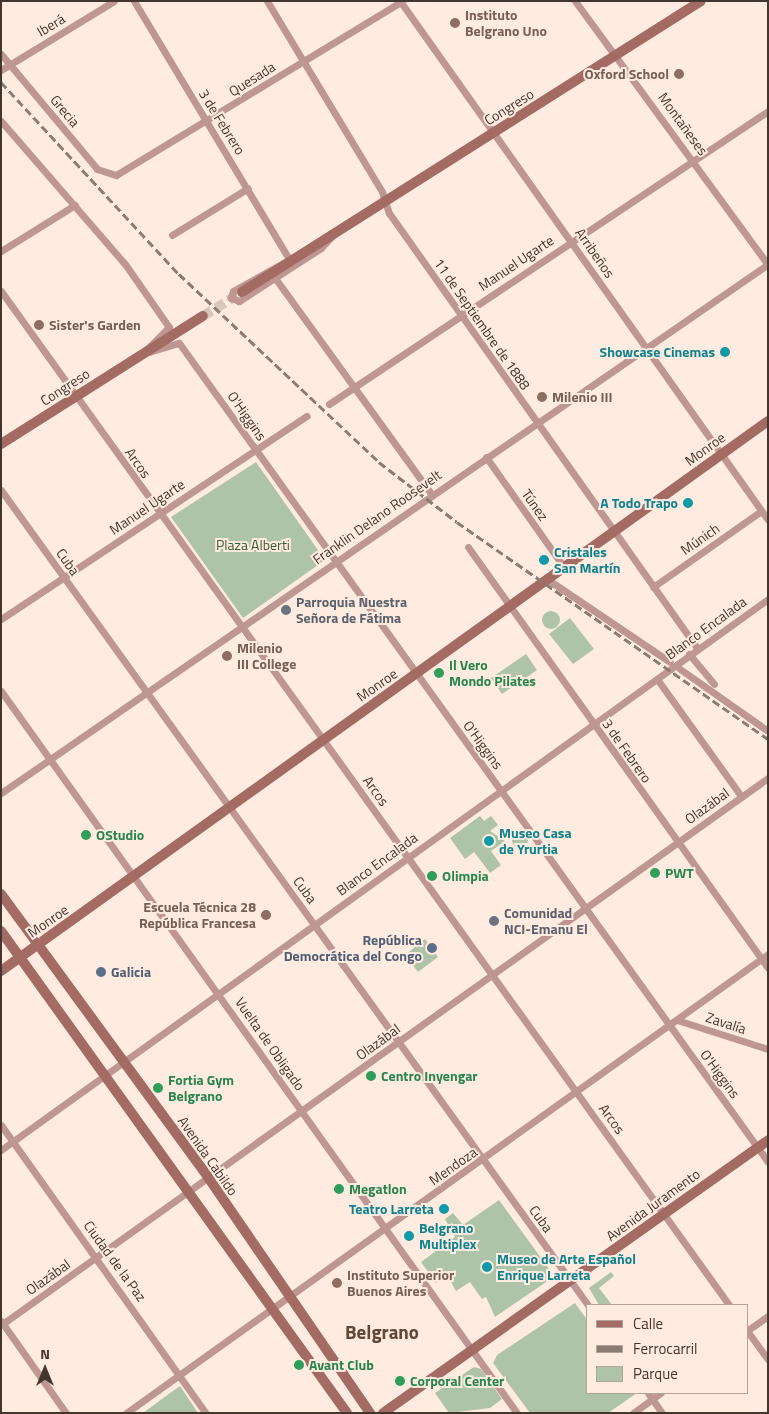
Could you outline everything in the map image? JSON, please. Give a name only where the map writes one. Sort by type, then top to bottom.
[{"type":"main road","name":"Congreso","points":[[242,292],[701,1]]},
{"type":"main road","name":"Congreso","points":[[1,444],[204,316]]},
{"type":"main road","name":"Monroe","points":[[1,971],[768,421]]},
{"type":"main road","name":"Avenida Cabildo","points":[[1,894],[208,1178],[370,1413]]},
{"type":"main road","points":[[1,931],[107,1075],[347,1413]]},
{"type":"main road","name":"Avenida Juramento","points":[[382,1413],[474,1350],[768,1140]]},
{"type":"street","name":"Iberá","points":[[1,70],[114,1]]},
{"type":"street","name":"3 de Febrero","points":[[134,1],[288,257]]},
{"type":"street","name":"11 de Septiembre de 1888","points":[[267,1],[385,203],[460,314],[697,648]]},
{"type":"street","name":"Quesada","points":[[116,175],[206,122],[401,1]]},
{"type":"street","name":"Arribeños","points":[[401,1],[768,520]]},
{"type":"street","name":"Montañeses","points":[[576,1],[618,55],[768,264]]},
{"type":"street","name":"Grecia","points":[[1,54],[97,169],[116,175]]},
{"type":"street","name":"Manuel Ugarte","points":[[329,404],[460,314],[768,111]]},
{"type":"street","points":[[1,121],[75,205],[1,251]]},
{"type":"street","points":[[172,235],[248,188]]},
{"type":"street","name":"Congreso","points":[[75,205],[169,328],[144,353]]},
{"type":"street","name":"Congreso","points":[[332,236],[275,278],[239,301],[231,298],[233,291],[288,257],[332,236]]},
{"type":"street","name":"Franklin Delano Roosevelt","points":[[1,793],[768,264]]},
{"type":"street","points":[[275,278],[432,495]]},
{"type":"street","name":"Arcos","points":[[1,291],[241,628],[666,1214],[728,1304]]},
{"type":"street","name":"Congreso","points":[[144,353],[179,343]]},
{"type":"street","name":"O'Higgins","points":[[179,343],[768,1162]]},
{"type":"street","name":"Manuel Ugarte","points":[[1,619],[307,416]]},
{"type":"street","name":"Túnez","points":[[486,457],[564,567]]},
{"type":"street","name":"Cuba","points":[[1,490],[587,1304]]},
{"type":"street","name":"Múnich","points":[[653,587],[761,511]]},
{"type":"street","name":"3 de Febrero","points":[[468,547],[676,843],[768,968]]},
{"type":"street","points":[[547,580],[670,662]]},
{"type":"street","name":"Blanco Encalada","points":[[1,1150],[594,725],[697,648],[768,599]]},
{"type":"street","points":[[689,654],[714,684]]},
{"type":"street","points":[[680,670],[768,731]]},
{"type":"street","points":[[657,679],[741,796]]},
{"type":"street","name":"Vuelta de Obligado","points":[[1,691],[474,1350],[517,1413]]},
{"type":"street","name":"Olazábal","points":[[2,1323],[97,1258],[768,778]]},
{"type":"street","name":"Mendoza","points":[[126,1413],[578,1092],[768,954]]},
{"type":"street","name":"Zavalía","points":[[678,1020],[768,1049]]},
{"type":"street","name":"Ciudad de la Paz","points":[[1,1125],[206,1413]]},
{"type":"street","points":[[749,1330],[768,1316]]},
{"type":"street","points":[[2,1323],[66,1413]]},
{"type":"street","points":[[749,1332],[768,1360]]},
{"type":"street","points":[[633,1413],[650,1396],[662,1413]]},
{"type":"green space","name":"Plaza Alberti","points":[[256,462],[325,560],[243,618],[171,517]]},
{"type":"green space","points":[[547,611],[555,611],[560,616],[558,627],[547,629],[542,624],[542,616]]},
{"type":"green space","points":[[570,618],[594,649],[573,664],[549,634]]},
{"type":"green space","points":[[526,654],[537,670],[502,694],[491,678]]},
{"type":"green space","points":[[480,816],[484,821],[491,816],[498,825],[490,831],[505,841],[491,851],[501,865],[490,873],[474,852],[465,859],[450,838]]},
{"type":"green space","points":[[520,832],[528,840],[520,848],[512,840]]},
{"type":"green space","points":[[425,939],[438,957],[418,972],[405,955]]},
{"type":"green space","points":[[499,1200],[552,1273],[552,1278],[495,1317],[486,1297],[482,1299],[470,1282],[456,1291],[447,1275],[436,1283],[421,1262],[455,1237],[445,1219],[453,1213],[463,1225]]},
{"type":"green space","points":[[611,1272],[614,1276],[599,1288],[611,1304],[598,1304],[589,1288]]},
{"type":"green space","points":[[575,1303],[586,1318],[586,1394],[636,1394],[608,1413],[530,1413],[493,1363],[497,1355]]},
{"type":"green space","points":[[474,1367],[481,1369],[502,1399],[490,1408],[449,1413],[435,1393]]},
{"type":"green space","points":[[180,1386],[198,1413],[143,1413],[170,1393]]},
{"type":"tunnel","points":[[203,316],[242,292]]},
{"type":"railway","points":[[1,82],[179,274],[379,462],[457,522],[768,739]]},
{"type":"place","name":"Instituto Belgrano Uno","points":[[455,23]]},
{"type":"place","name":"Oxford School","points":[[679,74]]},
{"type":"place","name":"Sister's Garden","points":[[39,325]]},
{"type":"place","name":"Showcase Cinemas","points":[[725,352]]},
{"type":"place","name":"Milenio III","points":[[542,397]]},
{"type":"place","name":"A Todo Trapo","points":[[688,503]]},
{"type":"place","name":"Cristales San Martín","points":[[544,560]]},
{"type":"place","name":"Parroquia Nuestra Señora de Fátima","points":[[286,610]]},
{"type":"place","name":"Milenio III College","points":[[227,656]]},
{"type":"place","name":"Il Vero Mondo Pilates","points":[[439,673]]},
{"type":"place","name":"OStudio","points":[[86,835]]},
{"type":"place","name":"Museo Casa de Yrurtia","points":[[489,841]]},
{"type":"place","name":"PWT","points":[[655,873]]},
{"type":"place","name":"Olimpia","points":[[432,876]]},
{"type":"place","name":"Escuela Técnica 28 República Francesa","points":[[266,915]]},
{"type":"place","name":"Comunidad NCI-Emanu El","points":[[494,921]]},
{"type":"place","name":"República Democrática del Congo","points":[[432,948]]},
{"type":"place","name":"Galicia","points":[[101,972]]},
{"type":"place","name":"Centro Inyengar","points":[[371,1076]]},
{"type":"place","name":"Fortia Gym Belgrano","points":[[158,1088]]},
{"type":"place","name":"Megatlon","points":[[339,1189]]},
{"type":"place","name":"Teatro Larreta","points":[[444,1209]]},
{"type":"place","name":"Belgrano Multiplex","points":[[409,1236]]},
{"type":"place","name":"Museo de Arte Español Enrique Larreta","points":[[487,1267]]},
{"type":"place","name":"Instituto Superior Buenos Aires","points":[[337,1283]]},
{"type":"place","name":"Avant Club","points":[[299,1365]]},
{"type":"place","name":"Corporal Center","points":[[400,1381]]},
{"type":"district","name":"Belgrano","points":[[382,1332]]}]
